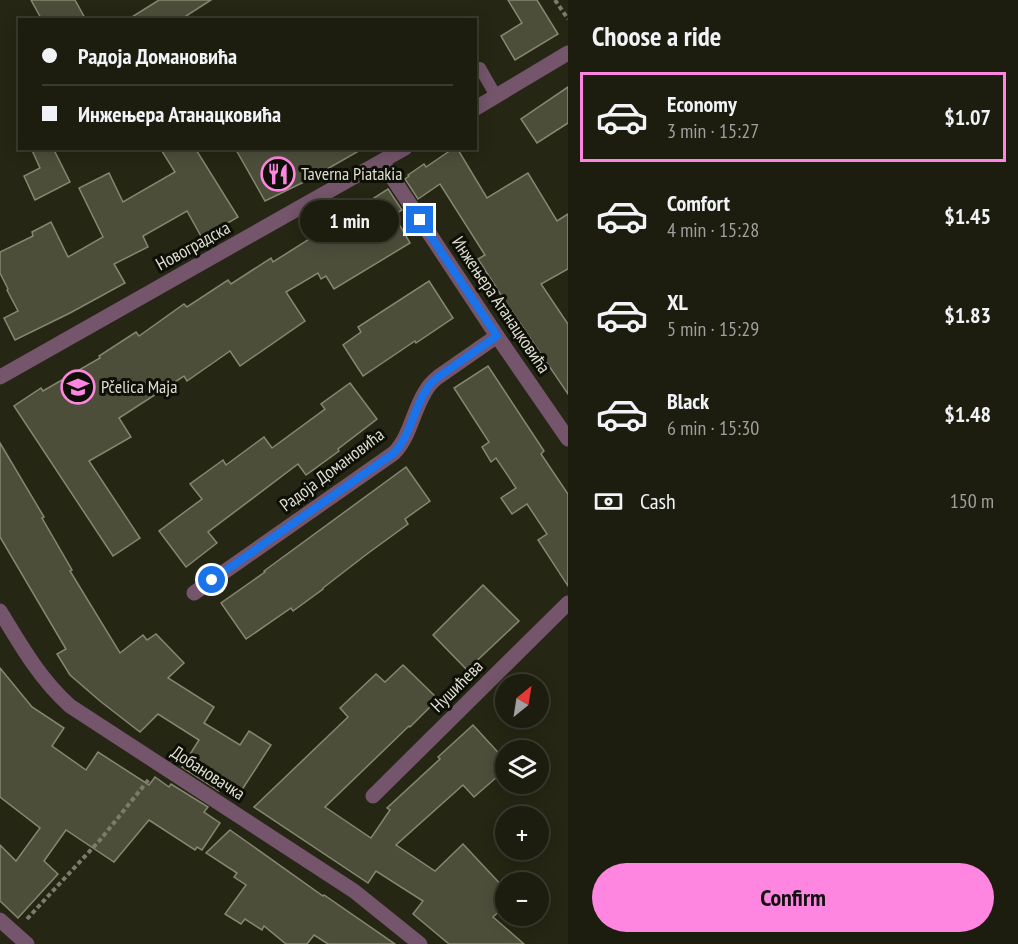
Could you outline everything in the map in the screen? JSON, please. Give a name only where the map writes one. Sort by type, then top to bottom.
[{"type":"street","points":[[477,107],[568,53]]},
{"type":"street","name":"Новоградска","points":[[0,377],[402,150]]},
{"type":"street","name":"Инжењера Атанацковића","points":[[382,162],[568,439]]},
{"type":"street","name":"Радоја Домановића","points":[[194,593],[394,453],[401,445],[418,404],[430,385],[497,336]]},
{"type":"street","name":"Нушићева","points":[[373,796],[568,603]]},
{"type":"street","name":"Добановачка","points":[[0,611],[47,684],[70,706],[310,861],[354,891],[420,944]]},
{"type":"street","points":[[0,920],[27,944]]},
{"type":"lane","points":[[480,68],[496,96]]},
{"type":"path","points":[[555,0],[568,19]]},
{"type":"path","points":[[14,933],[100,840],[160,766]]},
{"type":"building","points":[[31,0],[75,0],[85,18],[41,18]]},
{"type":"building","points":[[159,0],[211,0],[183,18],[130,18]]},
{"type":"building","points":[[508,0],[537,0],[558,34],[515,60],[501,36],[522,23]]},
{"type":"building","points":[[568,87],[568,123],[537,143],[521,119]]},
{"type":"building","points":[[32,150],[54,150],[70,182],[35,200],[24,176],[40,168]]},
{"type":"building","points":[[161,150],[196,150],[238,217],[202,238],[187,211],[143,236],[148,247],[114,264],[125,283],[15,340],[4,318],[18,311],[0,273],[0,252],[33,236],[32,232],[51,222],[68,257],[103,237],[79,188],[109,173],[123,202],[175,172]]},
{"type":"building","points":[[236,150],[360,150],[308,180],[265,201]]},
{"type":"building","points":[[451,150],[458,150],[487,198],[528,173],[557,221],[568,214],[568,269],[541,284],[568,324],[568,394],[478,259],[485,255],[440,184],[418,199],[405,179],[424,164],[426,167]]},
{"type":"building","points":[[388,189],[402,210],[394,215],[410,243],[334,289],[326,276],[321,279],[318,273],[286,292],[305,321],[240,366],[230,351],[187,381],[184,376],[119,418],[131,437],[89,461],[140,538],[113,556],[14,406],[41,388],[43,391],[100,358],[99,356],[136,332],[139,336],[184,304],[187,307],[228,280],[231,284],[271,258],[273,262]]},
{"type":"building","points":[[429,281],[453,318],[363,376],[343,345],[361,332],[358,327]]},
{"type":"building","points":[[488,366],[544,451],[541,454],[568,494],[568,586],[538,540],[547,534],[527,504],[512,514],[501,498],[516,488],[496,458],[491,462],[482,447],[489,442],[454,388]]},
{"type":"building","points":[[350,383],[377,419],[306,475],[298,464],[208,532],[217,543],[186,567],[159,531],[202,499],[190,484],[223,460],[226,465],[264,437],[272,448],[325,409],[321,404]]},
{"type":"building","points":[[0,443],[44,517],[42,518],[72,570],[70,571],[120,653],[143,635],[147,640],[156,634],[184,663],[168,678],[214,707],[204,723],[240,745],[249,731],[271,745],[238,796],[222,786],[219,791],[182,767],[199,740],[158,714],[140,732],[70,675],[57,654],[66,649],[0,537]]},
{"type":"building","points":[[406,467],[430,501],[405,519],[408,524],[323,589],[293,611],[291,608],[246,639],[221,603]]},
{"type":"building","points":[[483,585],[519,621],[467,670],[433,635]]},
{"type":"building","points":[[403,665],[438,699],[325,807],[371,838],[390,810],[387,808],[473,725],[495,749],[495,779],[474,797],[463,785],[396,845],[435,871],[463,844],[495,878],[495,915],[493,917],[495,926],[503,926],[524,944],[449,944],[413,914],[423,901],[376,871],[368,883],[254,807],[348,717],[340,708],[376,674],[385,682]]},
{"type":"building","points":[[0,668],[32,707],[64,728],[52,746],[86,770],[98,752],[149,785],[155,777],[169,787],[171,784],[208,807],[204,812],[220,823],[202,850],[197,847],[195,850],[149,820],[114,862],[66,830],[44,861],[58,874],[18,918],[0,901],[0,845],[16,861],[40,828],[0,797]]},
{"type":"building","points":[[230,830],[395,944],[328,944],[314,935],[307,944],[286,944],[264,926],[262,930],[245,919],[241,924],[225,914],[246,885],[234,877],[237,873],[206,853]]},
{"type":"place","name":"Taverna Piatakia","points":[[278,174]]},
{"type":"place","name":"Pčelica Maja","points":[[78,387]]},
{"type":"route","points":[[212,580],[394,453],[401,445],[418,404],[430,385],[497,336],[420,220]]}]
